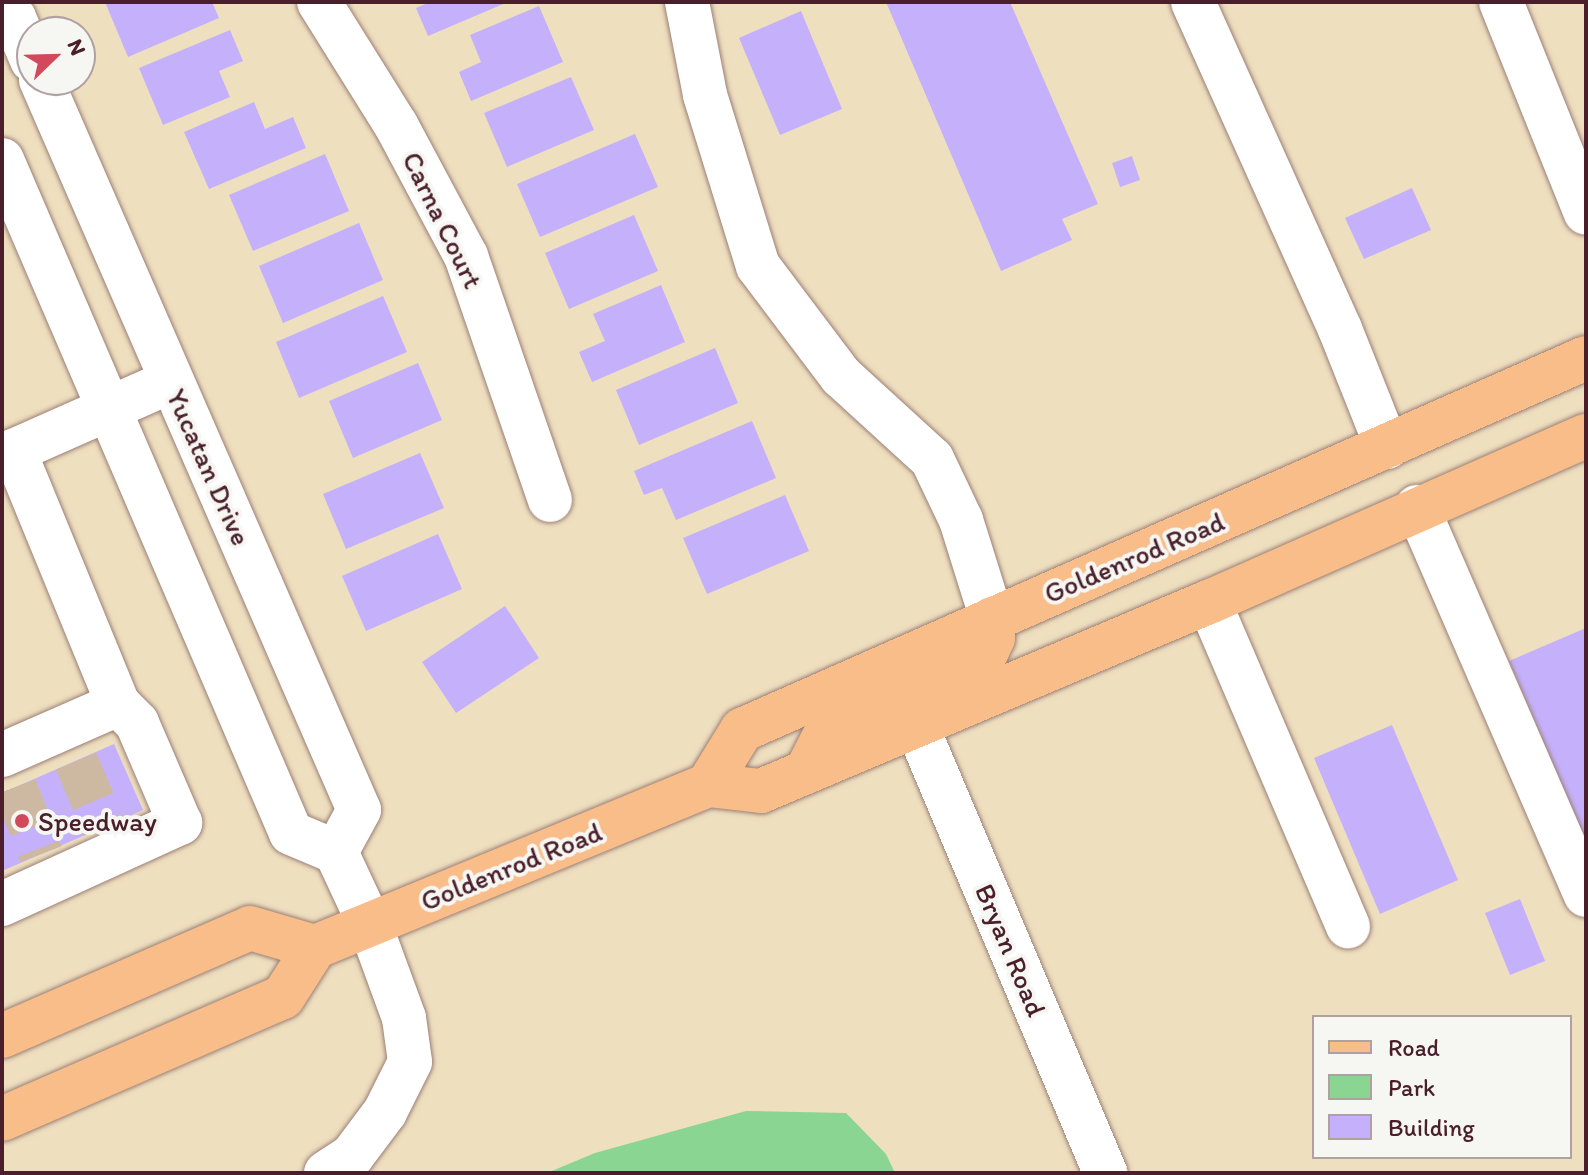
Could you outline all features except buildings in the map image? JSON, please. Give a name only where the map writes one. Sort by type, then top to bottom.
[{"type":"main road","name":"Goldenrod Road","points":[[708,785],[742,730],[1586,358]]},
{"type":"main road","name":"Goldenrod Road","points":[[315,947],[708,785],[761,791],[1209,602],[1417,507],[1586,436]]},
{"type":"main road","points":[[806,772],[833,719],[971,663],[987,651],[993,638],[992,619]]},
{"type":"main road","points":[[2,1036],[250,928],[315,947],[283,997],[2,1119]]},
{"type":"street","name":"Carna Court","points":[[319,2],[396,125],[466,256],[550,500]]},
{"type":"street","points":[[687,2],[705,95],[758,266],[841,376],[932,459],[961,520],[992,619]]},
{"type":"street","points":[[1193,2],[1340,329],[1387,447]]},
{"type":"street","points":[[1501,2],[1586,213]]},
{"type":"street","points":[[2,6],[16,23]]},
{"type":"street","name":"Yucatan Drive","points":[[48,96],[359,810],[336,852]]},
{"type":"street","points":[[2,160],[291,833],[336,852],[370,925],[404,1018],[410,1062],[385,1112],[352,1156],[326,1173]]},
{"type":"street","points":[[2,904],[47,868],[110,839],[180,823],[137,723],[118,704],[8,453],[171,381]]},
{"type":"street","points":[[1417,507],[1586,895]]},
{"type":"street","points":[[1209,602],[1348,927]]},
{"type":"street","points":[[6,767],[69,744],[118,704]]},
{"type":"street","name":"Bryan Road","points":[[917,727],[1105,1173]]},
{"type":"green space","points":[[746,1111],[846,1113],[886,1154],[895,1173],[547,1173],[595,1153]]},
{"type":"tunnel","points":[[76,761],[104,827]]},
{"type":"tunnel","points":[[15,787],[41,854]]},
{"type":"place","name":"Speedway","points":[[22,821]]}]
